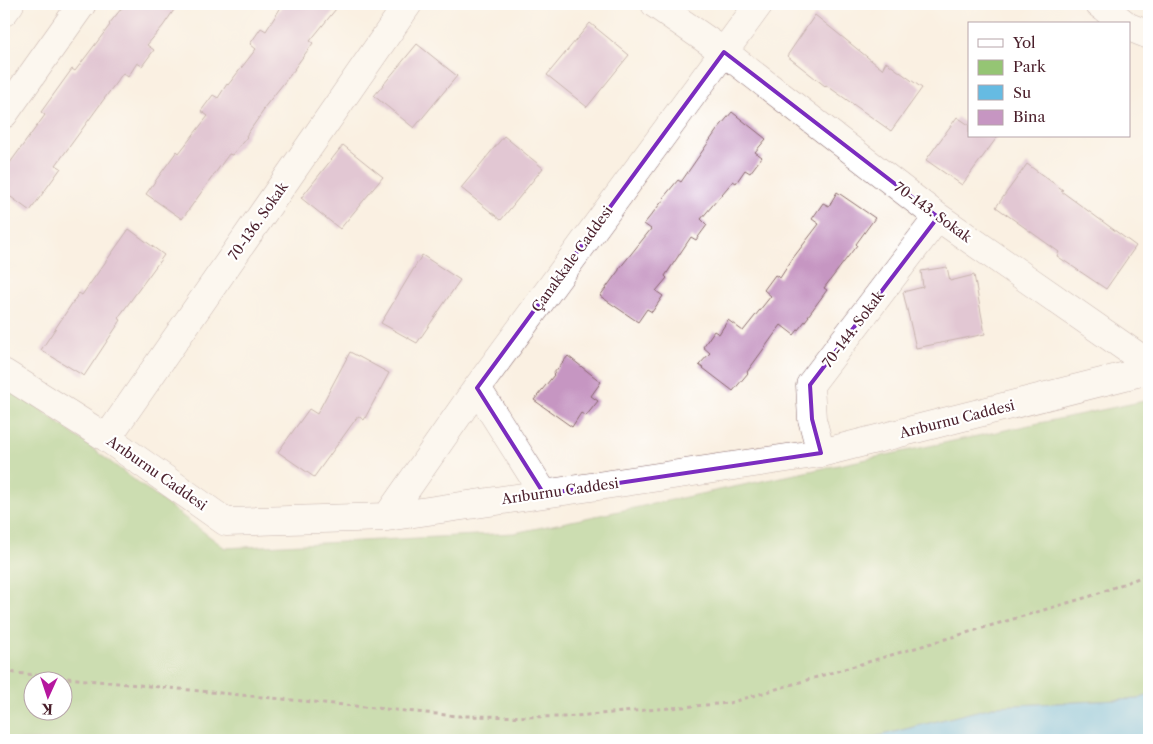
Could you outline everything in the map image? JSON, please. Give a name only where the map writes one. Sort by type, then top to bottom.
[{"type":"street","points":[[4,12],[10,4]]},
{"type":"street","points":[[4,114],[82,4]]},
{"type":"street","name":"70-136. Sokak","points":[[107,438],[408,4]]},
{"type":"street","name":"70-143. Sokak","points":[[655,4],[724,52],[938,217],[1149,364]]},
{"type":"street","name":"Çanakkale Caddesi","points":[[387,517],[477,388],[759,4]]},
{"type":"street","points":[[1099,4],[1122,22]]},
{"type":"street","points":[[1130,27],[1149,35]]},
{"type":"street","name":"70-144. Sokak","points":[[821,453],[812,419],[810,385],[938,217]]},
{"type":"street","name":"Arıburnu Caddesi","points":[[4,374],[107,438],[226,522],[387,517],[821,453],[1149,370]]},
{"type":"street","points":[[477,388],[544,494]]},
{"type":"path","points":[[4,670],[15,673],[457,716],[564,717],[729,703],[1090,596],[1149,574]]},
{"type":"highlighted area","points":[[724,52],[938,217],[810,385],[812,419],[821,453],[544,494],[477,388]]},
{"type":"green space","points":[[4,382],[225,548],[514,533],[1149,400],[1149,695],[1138,699],[997,706],[862,740],[4,740]]},
{"type":"water","points":[[1149,695],[1149,740],[862,740],[997,706],[1138,699]]},
{"type":"building","points":[[125,4],[178,4],[147,45],[154,50],[142,66],[137,63],[128,77],[123,73],[56,165],[61,168],[30,211],[4,192],[4,171],[45,115],[41,112],[72,69],[75,71]]},
{"type":"building","points":[[283,4],[340,4],[310,41],[313,43],[263,109],[247,137],[232,155],[229,154],[182,219],[146,194],[177,151],[179,153],[208,116],[201,111],[213,95],[218,98],[256,49],[250,44],[261,28],[266,31]]},
{"type":"building","points":[[815,15],[882,69],[886,62],[922,88],[891,131],[825,86],[787,56]]},
{"type":"building","points":[[590,23],[629,55],[587,107],[547,75]]},
{"type":"building","points":[[417,44],[457,76],[414,128],[374,96]]},
{"type":"building","points":[[732,112],[766,139],[755,152],[762,157],[750,173],[745,170],[736,183],[733,181],[701,219],[707,225],[696,240],[691,237],[665,276],[667,278],[656,291],[663,296],[652,312],[647,309],[638,322],[600,296],[651,229],[644,224],[678,180],[681,182],[717,130]]},
{"type":"building","points":[[957,117],[968,124],[968,138],[997,138],[962,185],[926,160]]},
{"type":"building","points":[[504,136],[543,168],[501,220],[461,188]]},
{"type":"building","points":[[343,145],[383,177],[340,229],[301,198]]},
{"type":"building","points":[[1027,164],[1136,246],[1106,289],[1057,256],[1059,252],[996,207]]},
{"type":"building","points":[[837,192],[875,218],[824,288],[827,290],[794,335],[781,325],[748,373],[733,391],[699,365],[710,353],[703,347],[714,331],[719,334],[728,320],[743,331],[771,296],[764,290],[775,275],[780,278],[819,224],[812,219],[823,203],[829,206]]},
{"type":"building","points":[[129,229],[164,255],[118,318],[121,320],[84,376],[41,350],[79,293],[82,295]]},
{"type":"building","points":[[422,255],[460,280],[417,343],[381,323]]},
{"type":"building","points":[[947,267],[950,281],[974,275],[985,334],[916,348],[903,292],[923,287],[921,271]]},
{"type":"building","points":[[350,352],[389,373],[364,420],[358,416],[314,477],[278,452],[309,409],[317,414]]},
{"type":"building","points":[[568,356],[601,382],[591,396],[598,401],[586,416],[581,413],[572,427],[534,400]]}]
